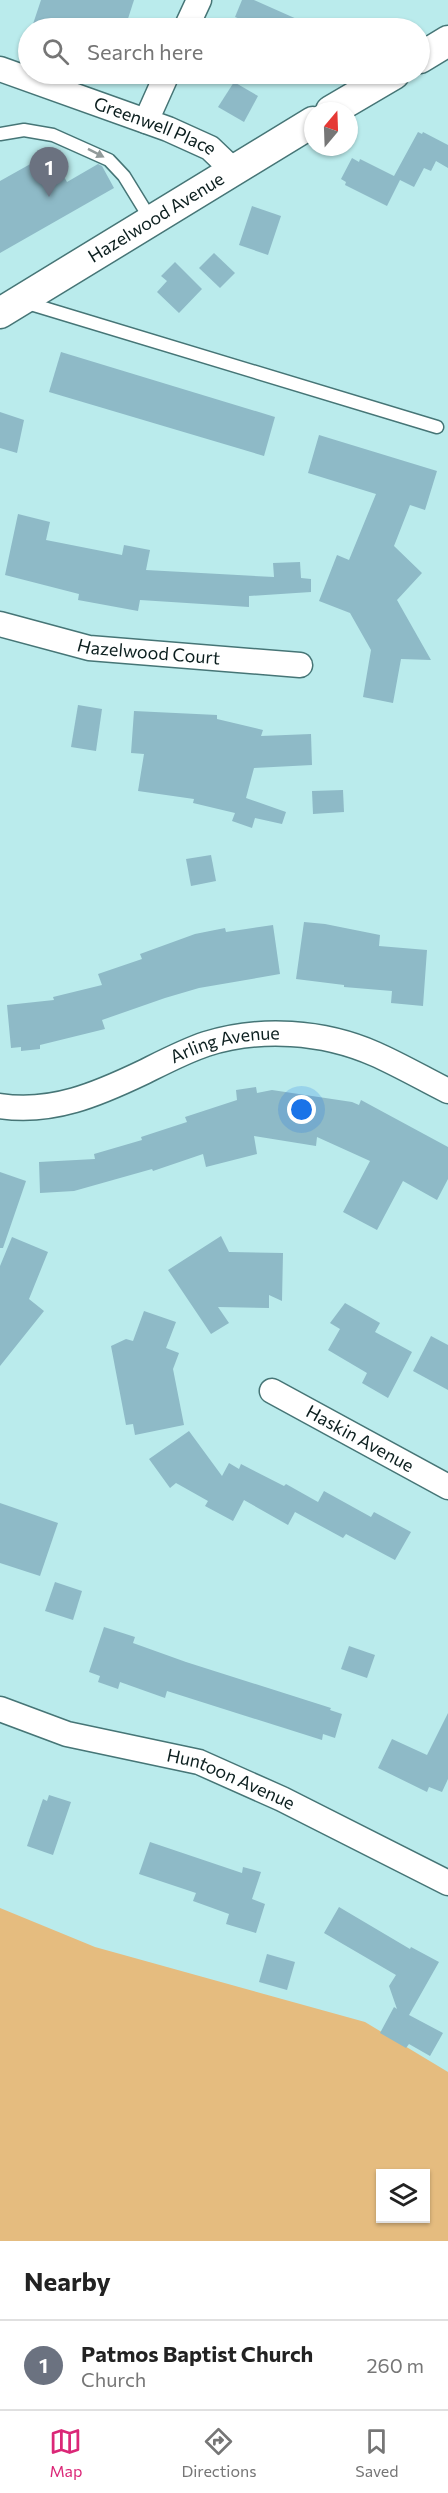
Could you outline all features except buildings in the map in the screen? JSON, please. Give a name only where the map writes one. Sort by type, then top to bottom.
[{"type":"street","points":[[191,18],[199,0]]},
{"type":"street","points":[[430,52],[448,41]]},
{"type":"street","name":"Greenwell Place","points":[[0,69],[18,75]]},
{"type":"street","name":"Greenwell Place","points":[[42,84],[146,121],[210,148],[233,170]]},
{"type":"street","points":[[146,121],[163,84]]},
{"type":"street","points":[[346,102],[377,84]]},
{"type":"street","name":"Hazelwood Avenue","points":[[10,307],[304,127]]},
{"type":"street","name":"Hazelwood Court","points":[[0,624],[89,648],[300,665]]},
{"type":"street","name":"Arling Avenue","points":[[0,1106],[22,1108],[60,1104],[111,1088],[204,1045],[230,1038],[284,1033],[313,1036],[348,1044],[375,1054],[448,1091]]},
{"type":"street","name":"Haskin Avenue","points":[[272,1391],[448,1487]]},
{"type":"street","name":"Huntoon Avenue","points":[[0,1709],[67,1734],[199,1762],[282,1799],[448,1883]]},
{"type":"lane","points":[[0,134],[24,130],[53,135],[85,147],[109,160],[124,176],[151,220]]},
{"type":"lane","points":[[10,307],[437,427]]},
{"type":"shaded area","points":[[0,1908],[95,1947],[365,2022],[448,2072],[448,2241],[0,2241]]},
{"type":"place","name":"Patmos Baptist Church","points":[[49,197]]}]
